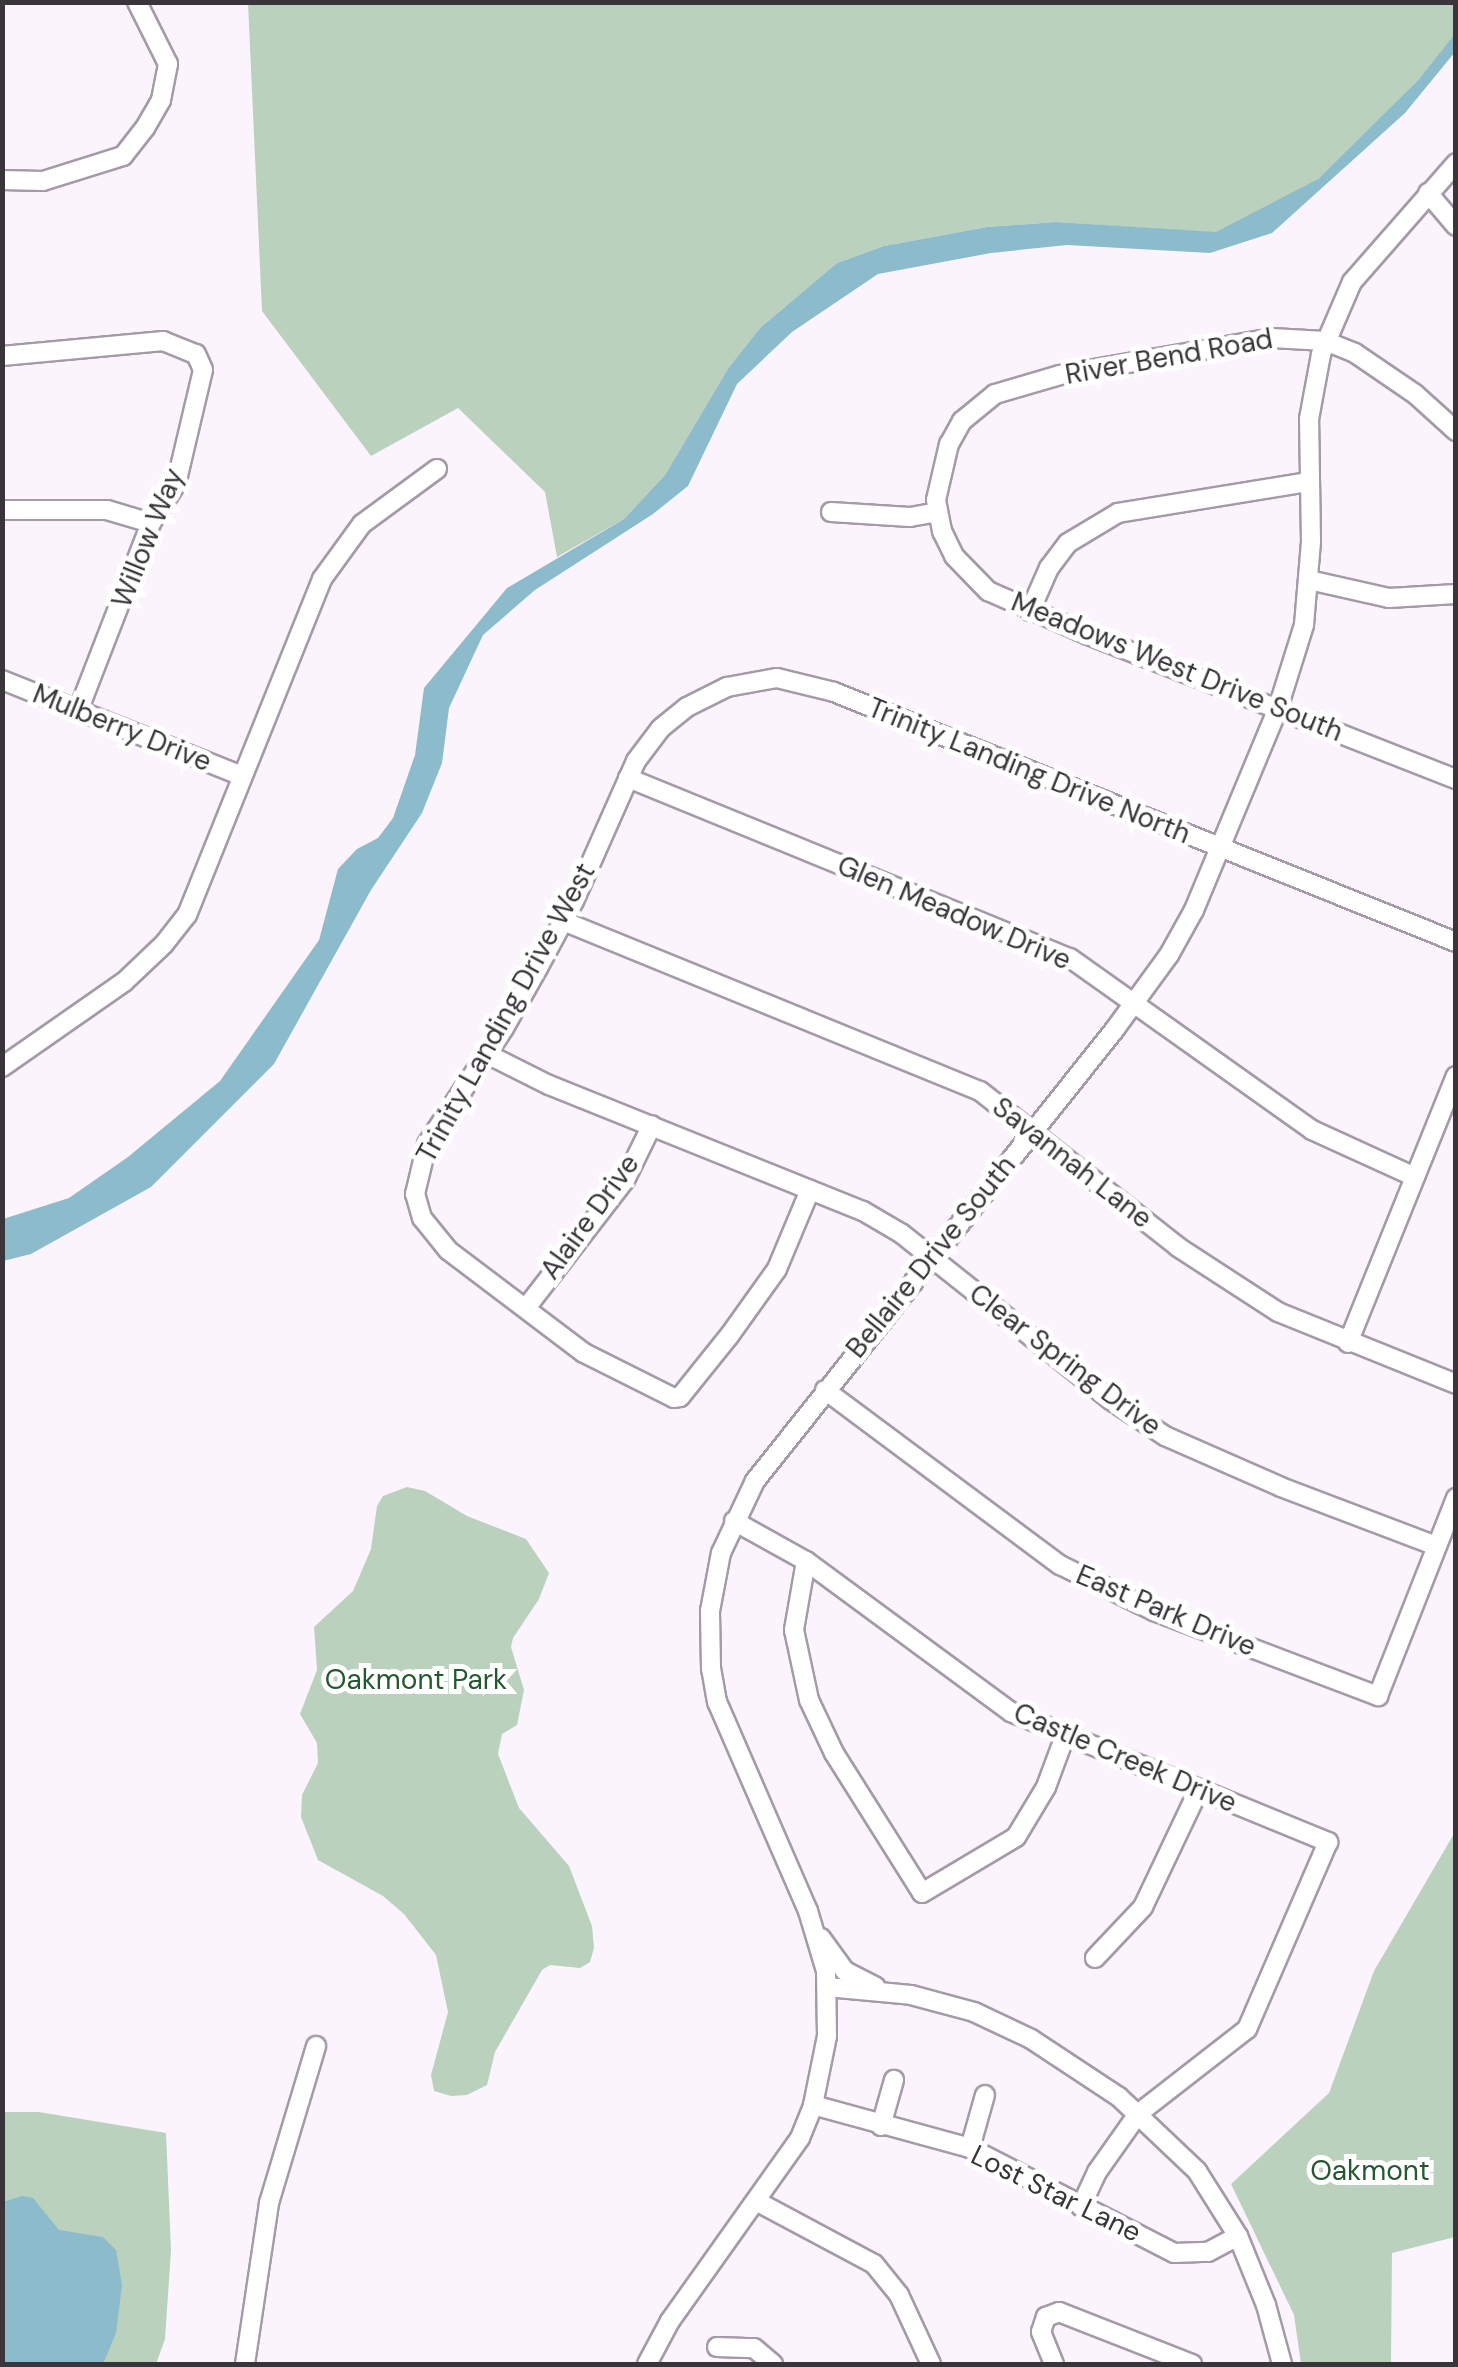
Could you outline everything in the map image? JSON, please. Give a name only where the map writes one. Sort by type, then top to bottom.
[{"type":"street","points":[[2,180],[43,181],[123,156],[158,108],[168,78],[168,64],[137,2]]},
{"type":"street","name":"Bellaire Drive South","points":[[647,2364],[670,2321],[800,2138],[813,2106],[827,2036],[827,1987],[814,1928],[722,1717],[711,1669],[712,1589],[734,1521],[755,1481],[1169,954],[1222,847],[1278,708],[1304,625],[1309,580],[1307,482],[1312,393],[1326,341],[1352,282],[1456,163]]},
{"type":"street","points":[[1428,192],[1456,226]]},
{"type":"street","name":"River Bend Road","points":[[938,512],[940,468],[956,432],[977,406],[1012,386],[1272,338],[1326,341],[1377,366],[1456,431]]},
{"type":"street","name":"Willow Way","points":[[2,356],[164,341],[182,345],[202,362],[200,389],[176,484],[151,524],[78,711]]},
{"type":"street","points":[[2,1066],[81,1014],[164,944],[199,892],[300,626],[339,551],[362,524],[437,470]]},
{"type":"street","points":[[1030,611],[1049,568],[1068,543],[1118,513],[1307,482]]},
{"type":"street","points":[[2,510],[44,506],[106,510],[151,524]]},
{"type":"street","points":[[831,512],[910,517],[938,512]]},
{"type":"street","name":"Meadows West Drive South","points":[[938,512],[942,531],[966,573],[988,591],[1456,779]]},
{"type":"street","points":[[1309,580],[1389,598],[1456,594]]},
{"type":"street","name":"Trinity Landing Drive North","points":[[628,778],[648,743],[688,707],[726,688],[777,678],[834,692],[1456,942]]},
{"type":"street","name":"Mulberry Drive","points":[[2,680],[242,776]]},
{"type":"street","name":"Trinity Landing Drive West","points":[[526,1308],[448,1250],[422,1218],[415,1194],[427,1144],[487,1054],[563,921],[628,778]]},
{"type":"street","name":"Glen Meadow Drive","points":[[628,778],[1070,958],[1312,1130],[1415,1177]]},
{"type":"street","name":"Savannah Lane","points":[[563,921],[980,1091],[1208,1269],[1278,1312],[1456,1384]]},
{"type":"street","name":"Clear Spring Drive","points":[[487,1054],[548,1085],[862,1211],[930,1257],[1111,1400],[1165,1436],[1281,1487],[1436,1546]]},
{"type":"street","points":[[1348,1343],[1456,1076]]},
{"type":"street","name":"Alaire Drive","points":[[526,1308],[624,1180],[652,1125]]},
{"type":"street","points":[[526,1308],[584,1353],[670,1396],[680,1397],[777,1269],[810,1190]]},
{"type":"street","name":"East Park Drive","points":[[825,1390],[1060,1565],[1154,1611],[1378,1696],[1436,1546]]},
{"type":"street","points":[[1436,1546],[1456,1498]]},
{"type":"street","name":"Castle Creek Drive","points":[[734,1521],[806,1561],[988,1699],[1065,1736],[1328,1842],[1247,2029],[1138,2114]]},
{"type":"street","points":[[806,1561],[794,1630],[809,1700],[834,1753],[922,1893],[1016,1837],[1046,1787],[1065,1736]]},
{"type":"street","points":[[1095,1958],[1143,1907],[1200,1790]]},
{"type":"street","points":[[814,1928],[846,1970],[884,1991]]},
{"type":"street","points":[[827,1987],[884,1991],[974,2012],[1080,2068],[1138,2114],[1196,2171],[1238,2236],[1266,2305],[1282,2364]]},
{"type":"street","points":[[245,2364],[269,2203],[316,2046]]},
{"type":"street","points":[[881,2126],[894,2080]]},
{"type":"street","points":[[970,2148],[985,2095]]},
{"type":"street","name":"Lost Star Lane","points":[[813,2106],[970,2148],[1174,2253],[1208,2252],[1238,2236]]},
{"type":"street","points":[[1081,2206],[1097,2172],[1138,2114]]},
{"type":"street","points":[[756,2202],[788,2221],[852,2248],[874,2264],[899,2295],[931,2364]]},
{"type":"street","points":[[1054,2364],[1041,2332],[1046,2317],[1058,2312],[1192,2364]]},
{"type":"street","points":[[717,2347],[754,2348],[773,2364]]},
{"type":"green space","points":[[1455,2],[1456,34],[1418,80],[1318,179],[1216,233],[1056,222],[987,227],[884,246],[837,263],[761,327],[729,367],[665,475],[624,519],[557,557],[545,492],[458,408],[371,456],[262,311],[248,3]]},
{"type":"green space","name":"Oakmont Park","points":[[407,1487],[425,1491],[467,1516],[526,1539],[549,1573],[539,1599],[513,1638],[511,1647],[524,1690],[517,1725],[502,1734],[498,1754],[519,1808],[569,1866],[592,1926],[594,1948],[590,1962],[580,1968],[550,1965],[542,1970],[495,2052],[487,2085],[467,2095],[434,2091],[431,2075],[448,2012],[436,1955],[404,1914],[383,1896],[318,1860],[301,1817],[302,1795],[318,1763],[317,1743],[300,1714],[317,1670],[314,1627],[353,1591],[371,1549],[377,1506],[383,1496]]},
{"type":"green space","name":"Oakmont","points":[[1455,1832],[1455,2237],[1392,2253],[1391,2364],[1301,2364],[1294,2315],[1231,2184],[1329,2093],[1374,1971]]},
{"type":"green space","points":[[2,2112],[39,2112],[166,2133],[171,2250],[165,2339],[156,2364],[3,2364]]},
{"type":"water","points":[[1455,34],[1455,52],[1405,113],[1272,233],[1210,253],[1067,245],[991,253],[878,274],[792,332],[737,384],[688,486],[653,514],[535,590],[483,635],[449,708],[442,763],[422,813],[371,890],[274,1064],[151,1187],[31,1254],[3,1261],[3,1219],[69,1198],[128,1157],[220,1081],[319,940],[338,869],[357,849],[378,838],[393,818],[415,755],[424,688],[507,588],[624,519],[665,475],[729,367],[761,327],[837,263],[884,246],[987,227],[1056,222],[1216,232],[1318,179],[1418,80]]},
{"type":"water","points":[[22,2196],[33,2198],[59,2230],[103,2237],[116,2250],[122,2285],[116,2333],[103,2364],[3,2364],[3,2202]]}]
